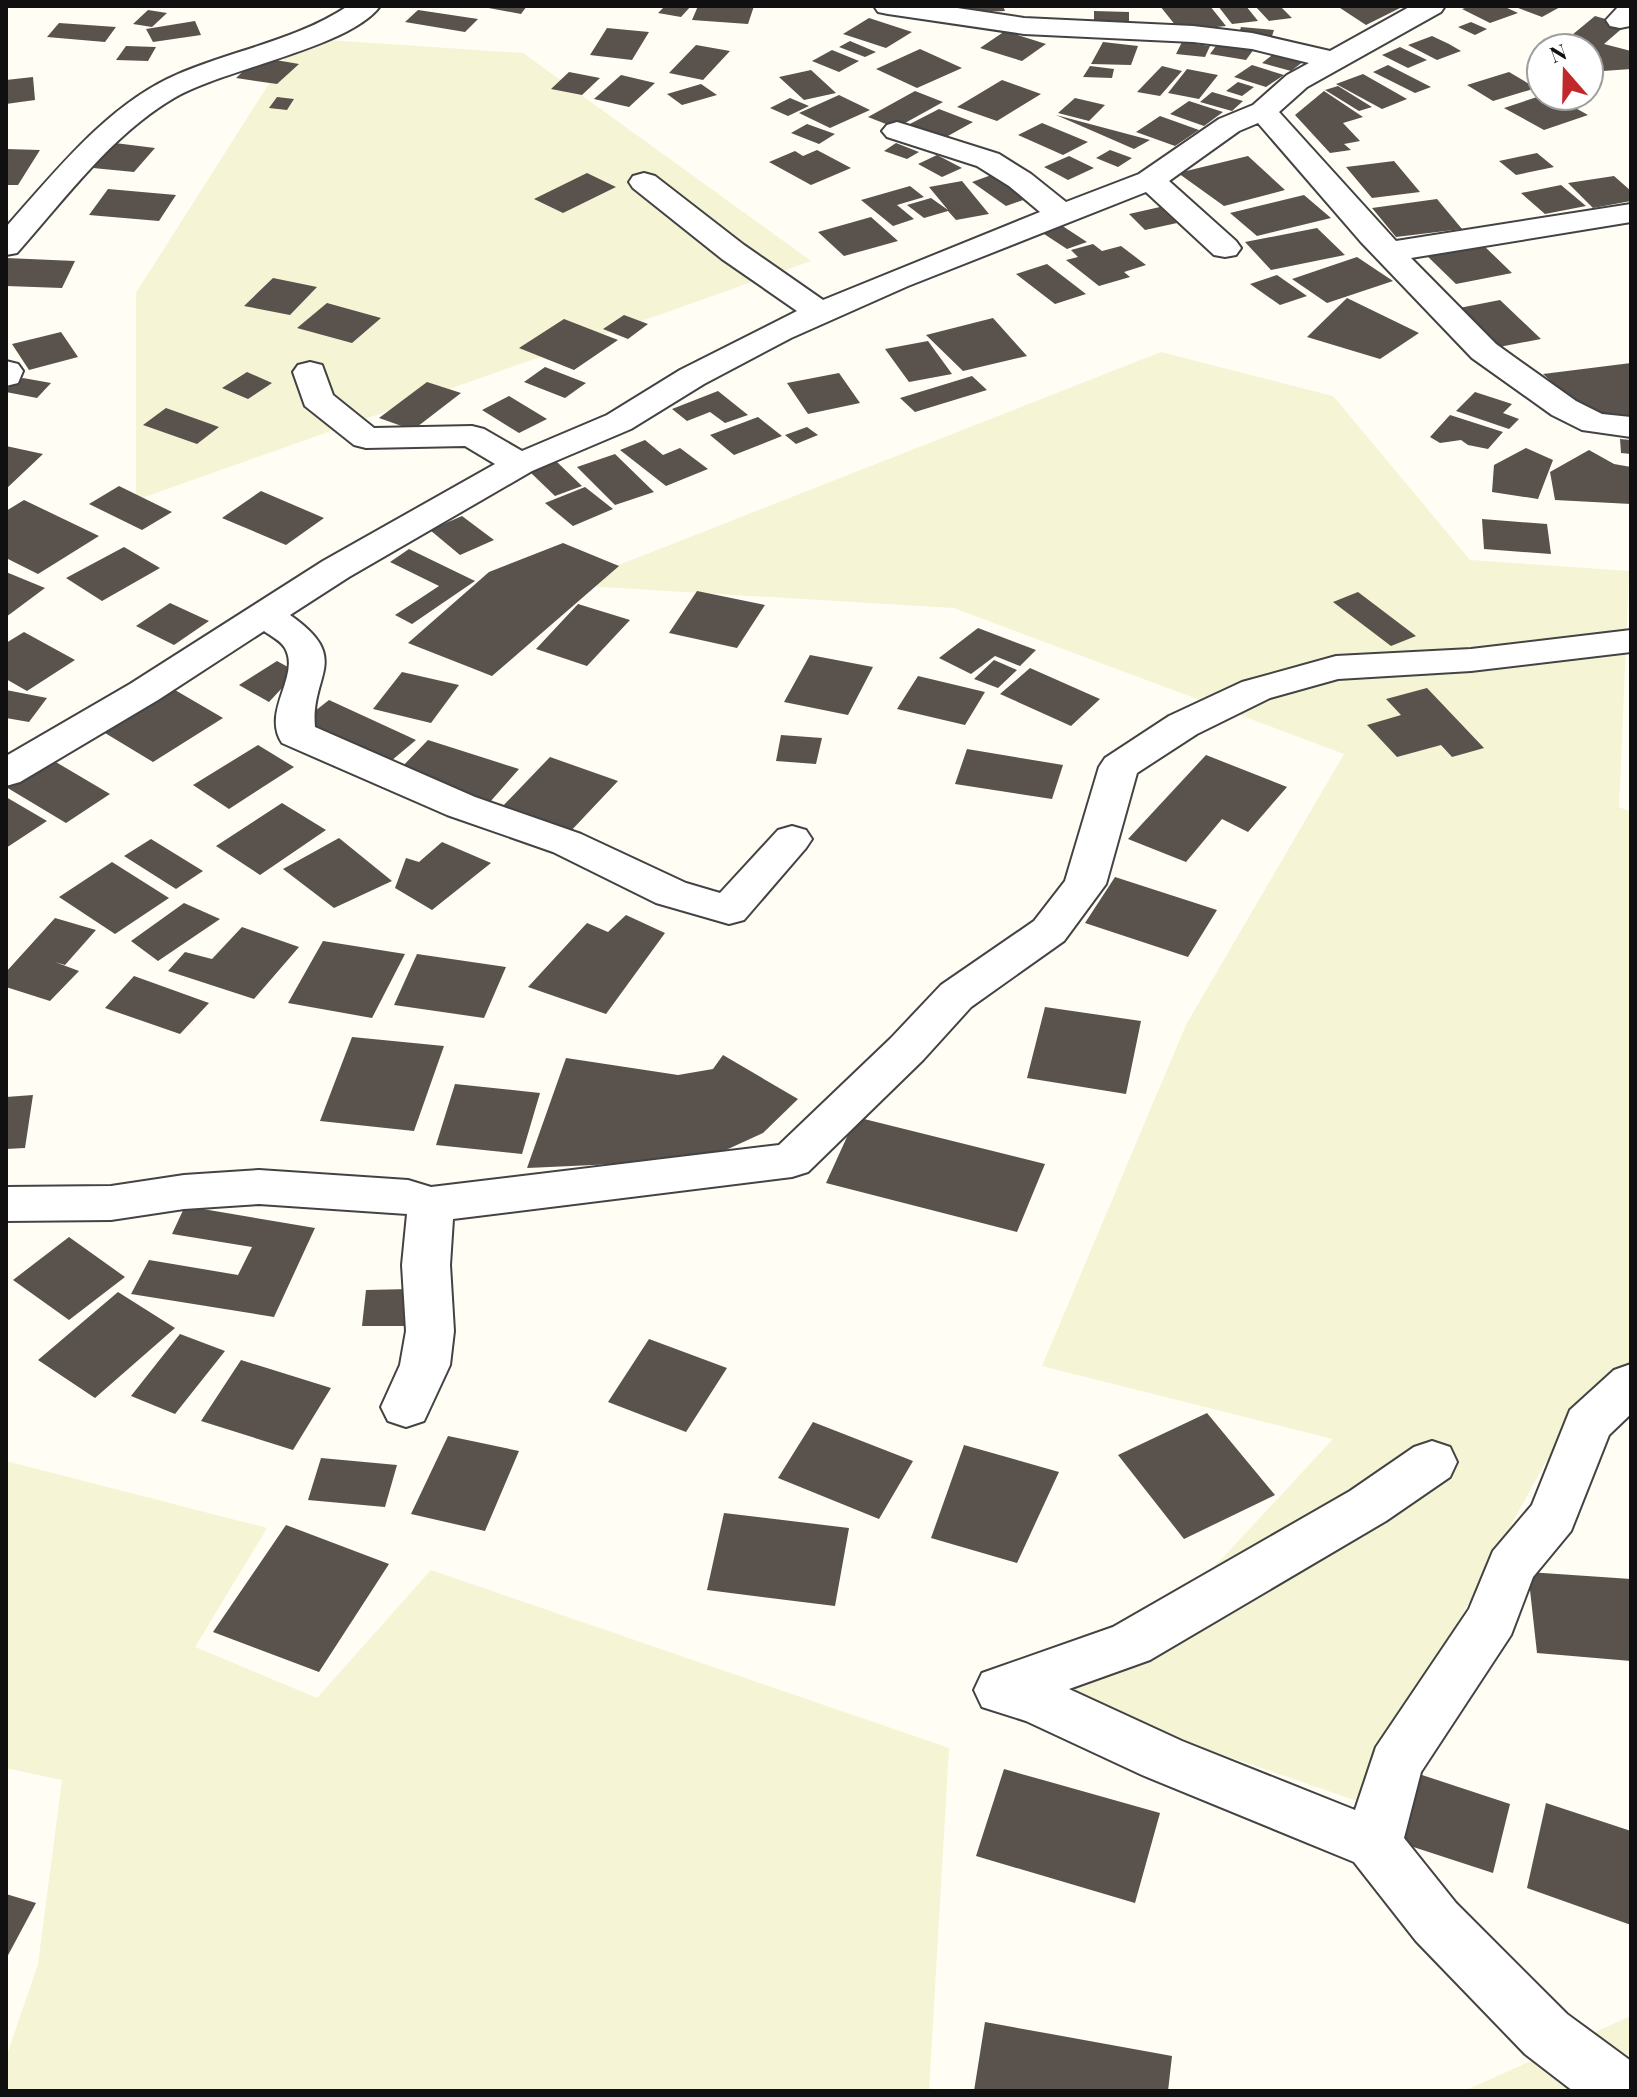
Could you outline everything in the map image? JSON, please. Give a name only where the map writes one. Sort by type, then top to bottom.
[{"type":"street","points":[[6,246],[95,146],[162,93],[188,80],[334,28],[366,6]]},
{"type":"street","points":[[888,6],[1024,26],[1150,35],[1193,34],[1252,41],[1333,60]]},
{"type":"street","points":[[6,773],[144,692],[336,569],[520,464],[619,422],[692,377],[779,331],[1060,213],[1150,180],[1229,125],[1263,111],[1297,81],[1431,6]]},
{"type":"street","points":[[1263,111],[1388,252],[1484,351],[1564,408],[1594,423],[1631,427]]},
{"type":"street","points":[[897,131],[988,160],[1020,180],[1060,213]]},
{"type":"street","points":[[1150,180],[1225,248]]},
{"type":"street","points":[[644,182],[733,252],[821,313]]},
{"type":"street","points":[[1388,252],[1631,213]]},
{"type":"street","points":[[310,372],[317,399],[366,438],[472,436],[520,464]]},
{"type":"street","points":[[266,615],[299,640],[308,661],[292,719],[296,734],[461,806],[567,843],[671,893],[729,910],[792,839]]},
{"type":"street","points":[[6,1204],[111,1203],[184,1192],[259,1187],[408,1197],[431,1204],[792,1160],[907,1049],[956,996],[1049,931],[1085,884],[1119,767],[1183,725],[1256,690],[1336,668],[1471,660],[1631,641]]},
{"type":"street","points":[[406,1407],[425,1365],[430,1331],[426,1265],[431,1204]]},
{"type":"street","points":[[1374,1844],[1396,1764],[1492,1619],[1511,1566],[1553,1516],[1588,1424],[1631,1384]]},
{"type":"street","points":[[1432,1462],[1368,1506],[1131,1644],[1001,1690],[1038,1701],[1162,1758],[1374,1844],[1436,1922],[1546,2034],[1622,2091]]},
{"type":"green space","points":[[298,38],[523,53],[811,261],[136,500],[136,293]]},
{"type":"green space","points":[[1161,352],[1333,396],[1470,560],[1629,571],[1619,807],[1631,812],[1631,1373],[1545,1463],[1360,1802],[1041,1692],[1178,1606],[1333,1439],[1042,1366],[1186,1025],[1344,754],[954,608],[568,585]]},
{"type":"green space","points":[[6,1461],[267,1528],[195,1647],[317,1698],[431,1570],[949,1748],[929,2091],[6,2091],[6,2058],[38,1964],[62,1780],[6,1768]]},
{"type":"green space","points":[[1631,2016],[1631,2091],[1464,2091]]},
{"type":"building","points":[[478,6],[527,6],[521,14]]},
{"type":"building","points":[[665,6],[691,6],[681,17],[658,13]]},
{"type":"building","points":[[698,6],[754,6],[748,24],[692,20]]},
{"type":"building","points":[[957,6],[1003,6],[1005,11],[959,13]]},
{"type":"building","points":[[1160,6],[1210,6],[1226,26],[1180,31]]},
{"type":"building","points":[[1218,6],[1246,6],[1258,21],[1232,24]]},
{"type":"building","points":[[1255,6],[1280,6],[1292,18],[1269,21]]},
{"type":"building","points":[[1337,6],[1404,6],[1366,25]]},
{"type":"building","points":[[1503,6],[1518,13],[1490,23],[1462,9]]},
{"type":"building","points":[[1513,6],[1562,6],[1542,17]]},
{"type":"building","points":[[148,10],[167,13],[152,27],[133,24]]},
{"type":"building","points":[[418,10],[478,19],[465,32],[405,22]]},
{"type":"building","points":[[1094,11],[1129,12],[1129,25],[1094,24]]},
{"type":"building","points":[[1595,16],[1626,25],[1605,43],[1605,32],[1576,32]]},
{"type":"building","points":[[869,18],[912,32],[886,48],[843,34]]},
{"type":"building","points":[[195,21],[201,35],[153,42],[146,29]]},
{"type":"building","points":[[1471,22],[1487,29],[1475,35],[1458,27]]},
{"type":"building","points":[[59,23],[116,27],[105,42],[47,37]]},
{"type":"building","points":[[1241,27],[1274,30],[1271,39],[1238,36]]},
{"type":"building","points":[[607,28],[649,32],[632,60],[590,55]]},
{"type":"building","points":[[1005,31],[1046,44],[1022,61],[980,48]]},
{"type":"building","points":[[1432,36],[1461,51],[1437,60],[1408,45]]},
{"type":"building","points":[[1221,39],[1257,45],[1246,60],[1210,54]]},
{"type":"building","points":[[850,41],[876,52],[865,57],[839,47]]},
{"type":"building","points":[[1103,42],[1138,46],[1131,65],[1091,64]]},
{"type":"building","points":[[1182,42],[1210,46],[1205,57],[1176,54]]},
{"type":"building","points":[[1605,44],[1631,51],[1631,69],[1605,71]]},
{"type":"building","points":[[696,45],[730,51],[703,80],[669,73]]},
{"type":"building","points":[[126,46],[156,47],[148,61],[116,60]]},
{"type":"building","points":[[1400,47],[1427,60],[1408,68],[1382,55]]},
{"type":"building","points":[[920,49],[962,68],[917,88],[876,69]]},
{"type":"building","points":[[832,50],[859,61],[839,72],[812,61]]},
{"type":"building","points":[[1275,53],[1304,61],[1291,71],[1262,63]]},
{"type":"building","points":[[258,57],[299,64],[277,84],[236,78]]},
{"type":"building","points":[[1252,65],[1284,75],[1266,87],[1234,77]]},
{"type":"building","points":[[1388,65],[1431,87],[1415,93],[1373,72]]},
{"type":"building","points":[[1090,66],[1114,69],[1112,78],[1083,77]]},
{"type":"building","points":[[1162,66],[1182,71],[1160,96],[1137,92]]},
{"type":"building","points":[[1187,69],[1218,75],[1199,99],[1168,93]]},
{"type":"building","points":[[811,70],[836,93],[804,100],[779,77]]},
{"type":"building","points":[[569,72],[600,78],[582,95],[551,89]]},
{"type":"building","points":[[1509,72],[1525,81],[1525,91],[1493,101],[1467,85]]},
{"type":"building","points":[[1363,74],[1407,99],[1382,109],[1336,84]]},
{"type":"building","points":[[621,75],[655,83],[629,107],[594,99]]},
{"type":"building","points":[[33,77],[35,100],[6,104],[6,80]]},
{"type":"building","points":[[1002,80],[1041,94],[997,121],[957,107]]},
{"type":"building","points":[[1238,82],[1254,87],[1242,96],[1226,91]]},
{"type":"building","points":[[701,84],[717,95],[682,105],[667,94]]},
{"type":"building","points":[[1338,86],[1372,107],[1359,111],[1325,90]]},
{"type":"building","points":[[915,91],[943,102],[896,128],[868,117]]},
{"type":"building","points":[[1324,91],[1363,117],[1343,123],[1360,141],[1344,144],[1351,150],[1330,153],[1295,115]]},
{"type":"building","points":[[1212,92],[1243,101],[1232,111],[1200,102]]},
{"type":"building","points":[[839,95],[870,110],[830,128],[799,113]]},
{"type":"building","points":[[277,97],[294,99],[287,110],[269,108]]},
{"type":"building","points":[[790,98],[809,106],[788,116],[770,108]]},
{"type":"building","points":[[1075,98],[1105,105],[1089,121],[1058,113]]},
{"type":"building","points":[[1189,101],[1223,112],[1204,126],[1170,114]]},
{"type":"building","points":[[1525,101],[1525,112],[1583,112],[1588,115],[1544,130],[1504,108]]},
{"type":"building","points":[[939,109],[973,122],[939,141],[904,127]]},
{"type":"building","points":[[1056,115],[1150,140],[1134,149]]},
{"type":"building","points":[[1160,116],[1199,130],[1175,146],[1136,132]]},
{"type":"building","points":[[1042,123],[1088,142],[1063,155],[1018,135]]},
{"type":"building","points":[[807,124],[835,134],[819,144],[791,133]]},
{"type":"building","points":[[115,143],[155,148],[134,172],[93,168]]},
{"type":"building","points":[[896,143],[919,152],[907,159],[884,151]]},
{"type":"building","points":[[6,149],[40,150],[18,185],[6,185]]},
{"type":"building","points":[[817,150],[851,168],[811,185],[769,162],[795,151],[803,156]]},
{"type":"building","points":[[1110,150],[1132,158],[1118,167],[1096,158]]},
{"type":"building","points":[[1537,153],[1554,167],[1516,175],[1499,161]]},
{"type":"building","points":[[937,155],[962,168],[942,177],[918,164]]},
{"type":"building","points":[[1069,156],[1094,168],[1068,180],[1044,167]]},
{"type":"building","points":[[1248,156],[1285,190],[1224,206],[1178,173]]},
{"type":"building","points":[[1394,161],[1420,192],[1372,198],[1346,167]]},
{"type":"building","points":[[587,173],[616,187],[563,213],[534,199]]},
{"type":"building","points":[[997,173],[1032,197],[1006,206],[972,182]]},
{"type":"building","points":[[1614,176],[1631,191],[1631,201],[1593,208],[1568,183]]},
{"type":"building","points":[[962,181],[989,214],[956,220],[948,211],[924,218],[907,205],[931,198],[948,210],[929,187]]},
{"type":"building","points":[[1561,185],[1586,206],[1545,214],[1521,193]]},
{"type":"building","points":[[910,186],[924,197],[897,205],[914,219],[893,226],[861,200]]},
{"type":"building","points":[[108,189],[176,195],[159,221],[89,215]]},
{"type":"building","points":[[1304,195],[1331,218],[1257,236],[1230,213]]},
{"type":"building","points":[[1437,199],[1462,229],[1396,237],[1372,208]]},
{"type":"building","points":[[1160,207],[1177,223],[1145,230],[1129,214]]},
{"type":"building","points":[[871,217],[898,241],[844,256],[818,232]]},
{"type":"building","points":[[1061,225],[1087,242],[1067,249],[1041,232]]},
{"type":"building","points":[[1317,228],[1345,255],[1271,270],[1245,242]]},
{"type":"building","points":[[1480,242],[1512,273],[1456,284],[1424,253]]},
{"type":"building","points":[[1093,244],[1102,251],[1121,246],[1146,265],[1124,272],[1130,277],[1099,286],[1066,260],[1078,257],[1071,250]]},
{"type":"building","points":[[1357,257],[1393,281],[1327,303],[1292,279]]},
{"type":"building","points":[[6,258],[75,261],[62,288],[6,286]]},
{"type":"building","points":[[1047,264],[1086,294],[1055,304],[1016,274]]},
{"type":"building","points":[[1277,275],[1307,296],[1280,305],[1250,284]]},
{"type":"building","points":[[273,278],[317,287],[290,315],[244,306]]},
{"type":"building","points":[[1347,298],[1419,333],[1380,359],[1307,337]]},
{"type":"building","points":[[1500,300],[1541,339],[1494,348],[1454,309]]},
{"type":"building","points":[[327,303],[381,318],[352,343],[297,328]]},
{"type":"building","points":[[624,315],[648,324],[628,339],[603,329]]},
{"type":"building","points":[[993,318],[1027,356],[963,371],[926,335]]},
{"type":"building","points":[[564,319],[618,340],[574,370],[519,348]]},
{"type":"building","points":[[61,332],[78,357],[29,370],[12,344]]},
{"type":"building","points":[[928,341],[952,374],[909,382],[885,349]]},
{"type":"building","points":[[1631,363],[1631,415],[1592,418],[1543,374]]},
{"type":"building","points":[[545,367],[586,383],[565,398],[524,382]]},
{"type":"building","points":[[247,372],[272,383],[248,399],[222,388]]},
{"type":"building","points":[[839,373],[860,403],[808,414],[787,383]]},
{"type":"building","points":[[972,376],[987,390],[915,412],[900,398]]},
{"type":"building","points":[[23,378],[51,383],[37,398],[6,392]]},
{"type":"building","points":[[427,382],[461,393],[413,430],[379,418]]},
{"type":"building","points":[[718,391],[748,415],[725,423],[710,412],[687,421],[672,409]]},
{"type":"building","points":[[1475,392],[1512,404],[1503,413],[1519,419],[1509,429],[1456,411]]},
{"type":"building","points":[[509,396],[547,419],[519,433],[482,410]]},
{"type":"building","points":[[166,408],[219,427],[197,444],[143,425]]},
{"type":"building","points":[[1450,415],[1503,432],[1488,449],[1468,445],[1461,440],[1440,443],[1430,437]]},
{"type":"building","points":[[758,417],[782,436],[734,455],[710,435]]},
{"type":"building","points":[[807,427],[818,435],[796,444],[785,435]]},
{"type":"building","points":[[1620,439],[1631,440],[1631,454],[1621,453]]},
{"type":"building","points":[[645,440],[663,455],[680,448],[708,469],[666,486],[620,450]]},
{"type":"building","points":[[6,446],[43,454],[6,489]]},
{"type":"building","points":[[1526,448],[1553,460],[1538,499],[1492,492],[1494,465]]},
{"type":"building","points":[[1589,450],[1614,464],[1631,467],[1631,504],[1555,500],[1550,472]]},
{"type":"building","points":[[615,454],[654,492],[615,505],[577,467]]},
{"type":"building","points":[[557,462],[582,486],[555,496],[530,472]]},
{"type":"building","points":[[119,486],[172,512],[142,530],[89,504]]},
{"type":"building","points":[[585,487],[613,509],[573,526],[545,503]]},
{"type":"building","points":[[261,491],[324,518],[286,545],[222,518]]},
{"type":"building","points":[[24,500],[99,536],[38,574],[6,558],[6,511]]},
{"type":"building","points":[[462,516],[494,540],[460,555],[430,530]]},
{"type":"building","points":[[1482,519],[1547,524],[1551,554],[1484,549]]},
{"type":"building","points":[[563,543],[619,566],[492,676],[408,643],[489,572]]},
{"type":"building","points":[[124,547],[160,568],[102,601],[66,578]]},
{"type":"building","points":[[409,549],[475,581],[412,624],[395,615],[439,586],[390,562]]},
{"type":"building","points":[[6,572],[45,588],[6,617]]},
{"type":"building","points":[[697,591],[765,605],[737,648],[669,633]]},
{"type":"building","points":[[1358,592],[1416,636],[1391,646],[1333,602]]},
{"type":"building","points":[[170,603],[209,621],[174,645],[136,626]]},
{"type":"building","points":[[578,604],[630,620],[587,666],[536,649]]},
{"type":"building","points":[[978,628],[1036,650],[1020,666],[995,656],[971,674],[939,658]]},
{"type":"building","points":[[24,632],[75,660],[27,691],[6,679],[6,643]]},
{"type":"building","points":[[810,655],[873,667],[848,715],[784,702]]},
{"type":"building","points":[[994,660],[1017,670],[998,688],[974,679]]},
{"type":"building","points":[[277,661],[297,672],[269,702],[239,685]]},
{"type":"building","points":[[1030,668],[1100,699],[1071,726],[1000,694]]},
{"type":"building","points":[[402,672],[459,685],[431,723],[373,709]]},
{"type":"building","points":[[918,676],[985,692],[965,725],[897,709]]},
{"type":"building","points":[[1427,688],[1484,748],[1452,757],[1441,745],[1397,757],[1367,725],[1401,715],[1386,699]]},
{"type":"building","points":[[6,690],[47,698],[29,722],[6,718]]},
{"type":"building","points":[[175,690],[223,718],[153,762],[105,733]]},
{"type":"building","points":[[329,700],[416,740],[385,766],[297,725]]},
{"type":"building","points":[[781,735],[822,738],[816,764],[776,761]]},
{"type":"building","points":[[428,740],[519,769],[490,802],[397,772]]},
{"type":"building","points":[[258,745],[294,767],[229,809],[193,785]]},
{"type":"building","points":[[967,749],[1063,765],[1052,799],[955,784]]},
{"type":"building","points":[[1206,755],[1287,787],[1248,832],[1222,819],[1186,862],[1128,839]]},
{"type":"building","points":[[550,757],[618,781],[568,834],[500,809]]},
{"type":"building","points":[[49,758],[110,794],[66,823],[6,787]]},
{"type":"building","points":[[6,797],[47,821],[6,848]]},
{"type":"building","points":[[282,803],[326,830],[260,875],[216,846]]},
{"type":"building","points":[[339,838],[392,881],[334,908],[283,869]]},
{"type":"building","points":[[151,839],[203,871],[176,889],[124,856]]},
{"type":"building","points":[[442,842],[491,863],[432,910],[395,888],[406,858],[419,862]]},
{"type":"building","points":[[112,862],[169,898],[115,934],[59,897]]},
{"type":"building","points":[[1115,877],[1217,910],[1188,957],[1085,923]]},
{"type":"building","points":[[184,903],[220,919],[158,961],[131,941]]},
{"type":"building","points":[[626,915],[665,933],[606,1014],[528,987],[587,923],[608,932]]},
{"type":"building","points":[[55,918],[96,930],[65,965],[55,962],[79,971],[50,1001],[6,987],[6,972]]},
{"type":"building","points":[[242,927],[299,947],[254,999],[168,971],[185,952],[212,959]]},
{"type":"building","points":[[323,941],[405,954],[372,1018],[288,1003]]},
{"type":"building","points":[[417,954],[506,967],[484,1018],[394,1005]]},
{"type":"building","points":[[134,976],[209,1003],[180,1034],[105,1008]]},
{"type":"building","points":[[1045,1007],[1141,1021],[1126,1094],[1027,1078]]},
{"type":"building","points":[[352,1037],[444,1046],[414,1131],[320,1121]]},
{"type":"building","points":[[723,1055],[798,1099],[763,1133],[704,1160],[527,1168],[566,1058],[678,1075],[713,1069]]},
{"type":"building","points":[[455,1084],[540,1093],[522,1154],[436,1145]]},
{"type":"building","points":[[33,1095],[25,1148],[6,1149],[6,1097]]},
{"type":"building","points":[[856,1117],[1045,1164],[1017,1232],[826,1183]]},
{"type":"building","points":[[185,1206],[315,1228],[274,1317],[131,1294],[149,1260],[238,1275],[252,1247],[172,1234]]},
{"type":"building","points":[[69,1237],[125,1277],[69,1320],[13,1280]]},
{"type":"building","points":[[410,1289],[406,1326],[362,1326],[366,1290]]},
{"type":"building","points":[[118,1292],[175,1328],[95,1398],[38,1360]]},
{"type":"building","points":[[180,1334],[225,1351],[175,1414],[131,1396]]},
{"type":"building","points":[[649,1339],[727,1368],[686,1432],[608,1402]]},
{"type":"building","points":[[241,1360],[331,1388],[293,1450],[201,1421]]},
{"type":"building","points":[[1207,1413],[1275,1495],[1184,1539],[1118,1455]]},
{"type":"building","points":[[813,1422],[913,1461],[879,1519],[778,1478]]},
{"type":"building","points":[[448,1436],[519,1451],[485,1531],[411,1514]]},
{"type":"building","points":[[964,1445],[1059,1472],[1017,1563],[931,1538]]},
{"type":"building","points":[[321,1458],[397,1465],[385,1507],[308,1500]]},
{"type":"building","points":[[724,1513],[849,1528],[835,1606],[707,1590]]},
{"type":"building","points":[[286,1525],[389,1564],[319,1672],[213,1632]]},
{"type":"building","points":[[1528,1572],[1631,1579],[1631,1661],[1537,1653]]},
{"type":"building","points":[[1004,1769],[1160,1813],[1135,1903],[976,1856]]},
{"type":"building","points":[[1416,1773],[1510,1804],[1493,1873],[1398,1842]]},
{"type":"building","points":[[1546,1803],[1631,1831],[1631,1925],[1527,1888]]},
{"type":"building","points":[[6,1894],[36,1903],[6,1959]]},
{"type":"building","points":[[985,2022],[1172,2056],[1168,2091],[974,2091]]}]
